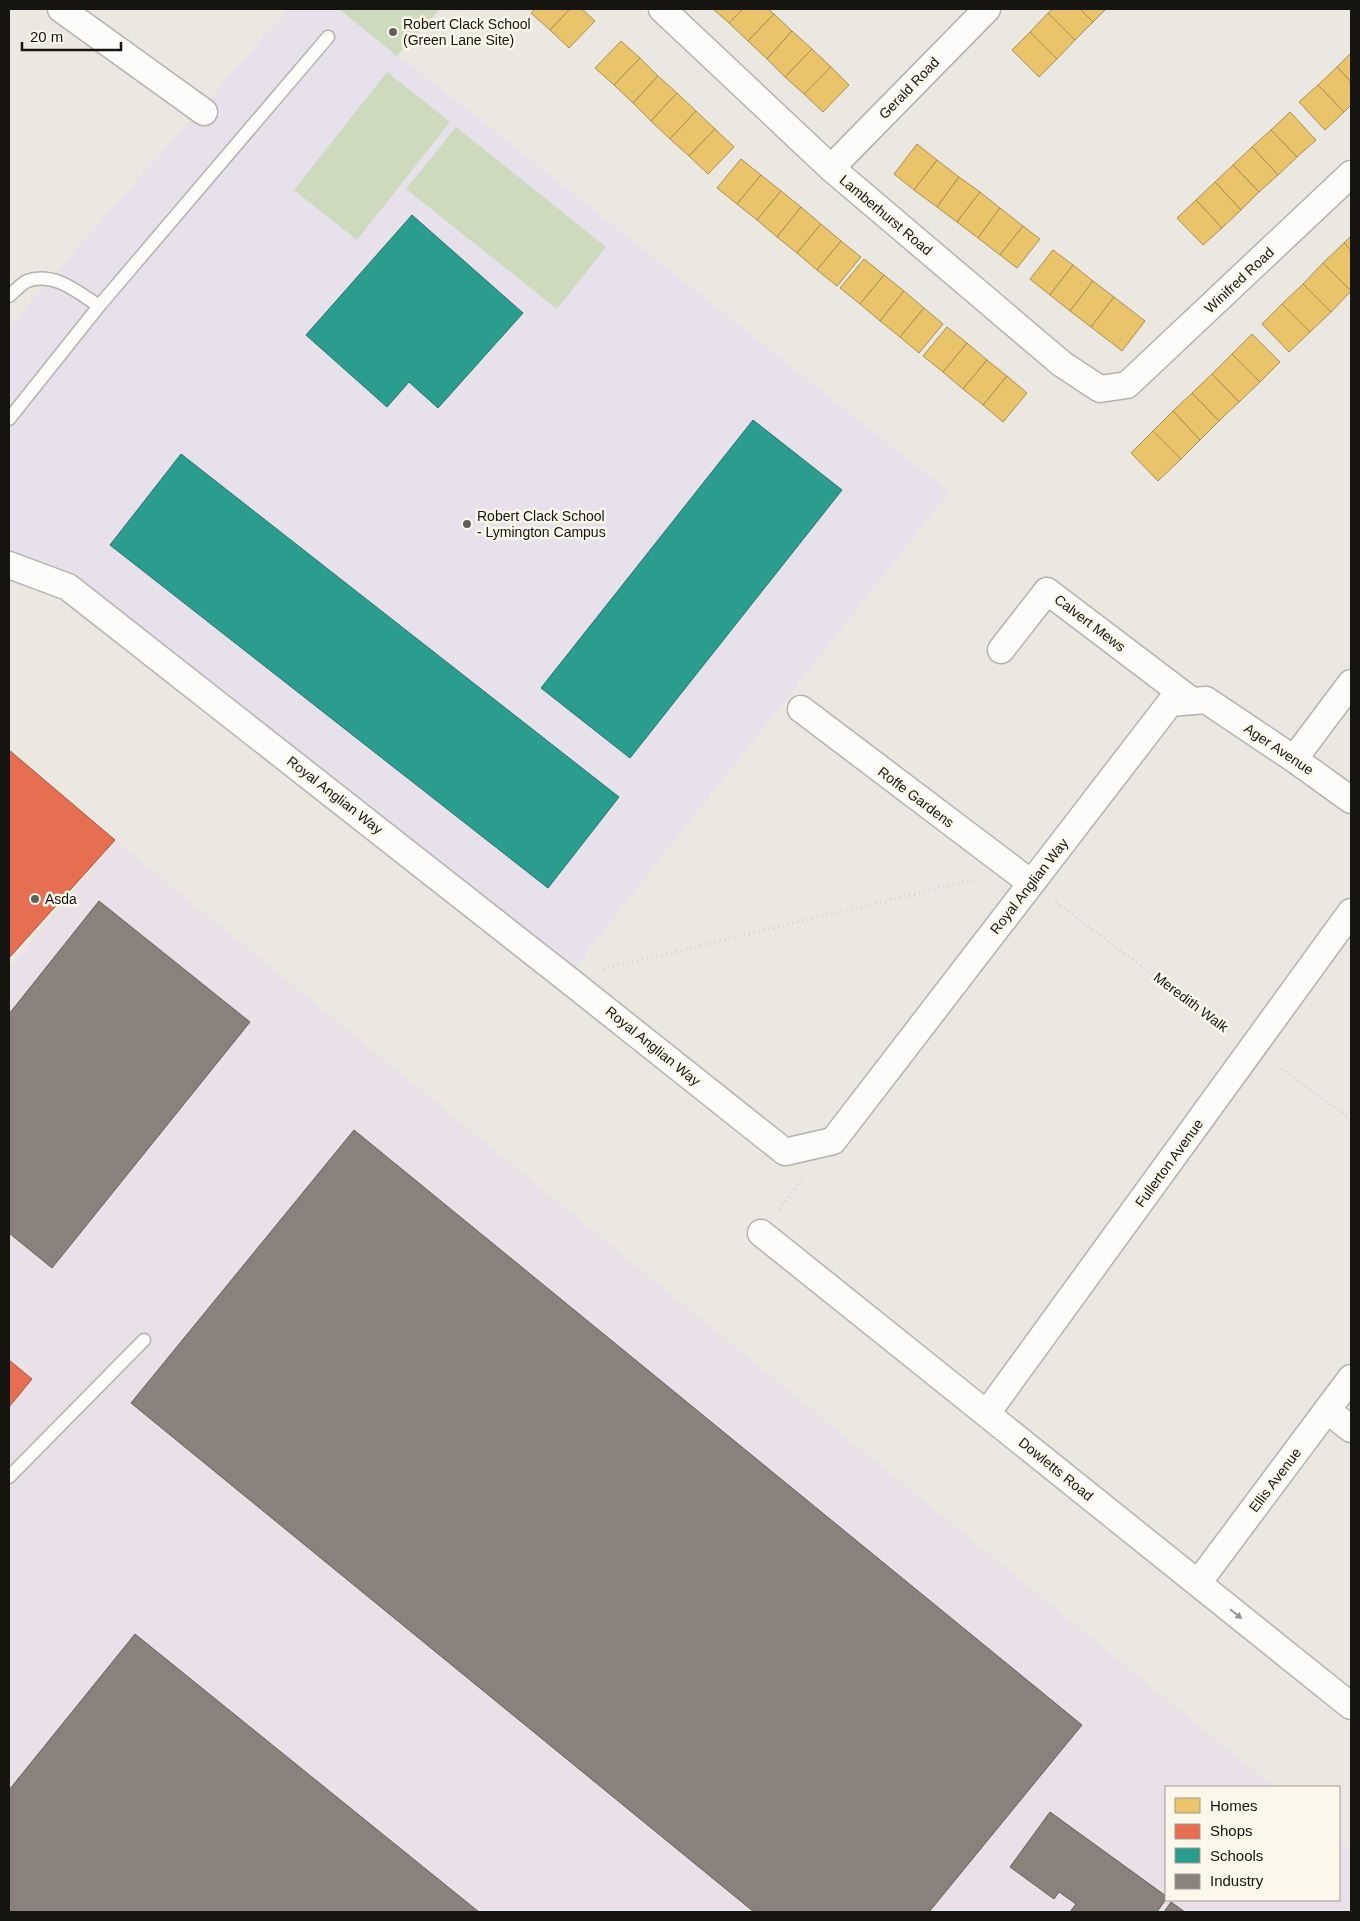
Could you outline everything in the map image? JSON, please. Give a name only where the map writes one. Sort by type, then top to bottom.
[{"type":"street","points":[[61,9],[204,112]]},
{"type":"street","name":"Lamberhurst Road","points":[[662,9],[831,168],[1062,364],[1100,389],[1127,385]]},
{"type":"street","name":"Gerald Road","points":[[831,168],[987,9]]},
{"type":"street","name":"Winifred Road","points":[[1127,385],[1351,174]]},
{"type":"street","name":"Royal Anglian Way","points":[[9,565],[68,587],[785,1152],[833,1141],[1022,877],[1170,703],[1199,700]]},
{"type":"street","name":"Calvert Mews","points":[[1001,650],[1046,591],[1199,700]]},
{"type":"street","points":[[1294,759],[1351,683]]},
{"type":"street","name":"Ager Avenue","points":[[1199,700],[1294,759],[1351,800]]},
{"type":"street","name":"Roffe Gardens","points":[[801,709],[1022,877]]},
{"type":"street","name":"Fullerton Avenue","points":[[986,1413],[1351,912]]},
{"type":"street","name":"Dowletts Road","points":[[760,1234],[1351,1706]]},
{"type":"street","name":"Ellis Avenue","points":[[1198,1584],[1351,1378]]},
{"type":"street","points":[[1327,1410],[1351,1429]]},
{"type":"lane","points":[[9,419],[99,306],[328,37]]},
{"type":"lane","points":[[9,296],[27,281],[54,280],[65,283],[99,306]]},
{"type":"lane","points":[[9,1477],[144,1340]]},
{"type":"path","points":[[566,978],[1022,877]]},
{"type":"path","name":"Meredith Walk","points":[[1022,877],[1351,1119]]},
{"type":"path","points":[[760,1234],[833,1141]]},
{"type":"shaded area","name":"Robert Clack School - Lymington Campus","points":[[289,9],[441,9],[398,55],[949,492],[566,978],[9,555],[9,329],[44,286]]},
{"type":"shaded area","points":[[115,840],[1273,1786],[1165,1786],[1165,1901],[1340,1901],[1340,1841],[1351,1850],[1351,1912],[9,1912],[9,969]]},
{"type":"green space","name":"Robert Clack School (Green Lane Site)","points":[[339,9],[440,9],[397,56]]},
{"type":"green space","points":[[387,72],[450,122],[357,240],[294,190]]},
{"type":"green space","points":[[456,127],[606,247],[557,309],[406,189]]},
{"type":"building: Homes","points":[[535,9],[570,9],[550,30],[531,13]]},
{"type":"building: Homes","points":[[570,9],[582,9],[595,21],[569,48],[550,30]]},
{"type":"building: Homes","points":[[713,9],[743,9],[729,23]]},
{"type":"building: Homes","points":[[743,9],[768,9],[774,14],[748,41],[729,23]]},
{"type":"building: Homes","points":[[1053,9],[1080,9],[1093,22],[1075,40],[1048,13]]},
{"type":"building: Homes","points":[[1080,9],[1106,9],[1093,22]]},
{"type":"building: Homes","points":[[1048,13],[1075,40],[1057,59],[1030,32]]},
{"type":"building: Homes","points":[[774,14],[792,31],[767,59],[748,41]]},
{"type":"building: Homes","points":[[792,31],[812,49],[785,77],[767,59]]},
{"type":"building: Homes","points":[[1030,32],[1057,59],[1039,77],[1012,50]]},
{"type":"building: Homes","points":[[621,41],[640,58],[614,85],[595,68]]},
{"type":"building: Homes","points":[[812,49],[831,67],[804,94],[785,77]]},
{"type":"building: Homes","points":[[1351,53],[1351,82],[1337,67]]},
{"type":"building: Homes","points":[[640,58],[658,76],[633,103],[614,85]]},
{"type":"building: Homes","points":[[831,67],[849,85],[823,112],[804,94]]},
{"type":"building: Homes","points":[[1337,67],[1351,82],[1351,105],[1344,112],[1318,85]]},
{"type":"building: Homes","points":[[658,76],[677,93],[651,121],[633,103]]},
{"type":"building: Homes","points":[[1318,85],[1344,112],[1325,130],[1299,102]]},
{"type":"building: Homes","points":[[677,93],[696,111],[670,139],[651,121]]},
{"type":"building: Homes","points":[[696,111],[715,129],[689,156],[670,139]]},
{"type":"building: Homes","points":[[1290,112],[1316,140],[1297,157],[1271,130]]},
{"type":"building: Homes","points":[[715,129],[734,147],[708,174],[689,156]]},
{"type":"building: Homes","points":[[1271,130],[1297,157],[1278,175],[1252,147]]},
{"type":"building: Homes","points":[[917,144],[937,160],[914,190],[894,174]]},
{"type":"building: Homes","points":[[1252,147],[1278,175],[1259,192],[1233,165]]},
{"type":"building: Homes","points":[[741,159],[761,175],[737,204],[717,188]]},
{"type":"building: Homes","points":[[937,160],[959,177],[937,207],[914,190]]},
{"type":"building: Homes","points":[[1233,165],[1259,192],[1241,210],[1215,182]]},
{"type":"building: Homes","points":[[761,175],[781,191],[757,220],[737,204]]},
{"type":"building: Homes","points":[[959,177],[980,192],[957,222],[937,207]]},
{"type":"building: Homes","points":[[1215,182],[1241,210],[1222,228],[1196,200]]},
{"type":"building: Homes","points":[[781,191],[801,207],[777,237],[757,220]]},
{"type":"building: Homes","points":[[980,192],[1000,208],[978,238],[957,222]]},
{"type":"building: Homes","points":[[1196,200],[1222,228],[1203,245],[1177,218]]},
{"type":"building: Homes","points":[[801,207],[821,224],[797,253],[777,237]]},
{"type":"building: Homes","points":[[1000,208],[1023,226],[1000,255],[978,238]]},
{"type":"building: Homes","points":[[821,224],[841,241],[817,270],[797,253]]},
{"type":"building: Homes","points":[[1023,226],[1040,239],[1017,268],[1000,255]]},
{"type":"building: Homes","points":[[1351,236],[1351,250],[1344,243]]},
{"type":"building: Homes","points":[[841,241],[861,257],[837,286],[817,270]]},
{"type":"building: Homes","points":[[1344,243],[1351,250],[1351,291],[1323,263]]},
{"type":"building: Homes","points":[[1053,250],[1073,265],[1050,295],[1030,279]]},
{"type":"building: Homes","points":[[864,259],[884,275],[860,304],[840,288]]},
{"type":"building: Homes","points":[[1323,263],[1351,291],[1331,312],[1303,284]]},
{"type":"building: Homes","points":[[1073,265],[1093,281],[1070,311],[1050,295]]},
{"type":"building: Homes","points":[[884,275],[904,291],[880,321],[860,304]]},
{"type":"building: Homes","points":[[1093,281],[1114,297],[1091,327],[1070,311]]},
{"type":"building: Homes","points":[[1303,284],[1331,312],[1310,332],[1282,304]]},
{"type":"building: Homes","points":[[904,291],[924,308],[900,337],[880,321]]},
{"type":"building: Homes","points":[[1114,297],[1145,321],[1122,351],[1091,327]]},
{"type":"building: Homes","points":[[1282,304],[1310,332],[1289,352],[1262,324]]},
{"type":"building: Homes","points":[[924,308],[943,324],[919,353],[900,337]]},
{"type":"building: Homes","points":[[947,327],[967,343],[943,372],[923,356]]},
{"type":"building: Homes","points":[[1252,334],[1280,362],[1260,382],[1232,354]]},
{"type":"building: Homes","points":[[967,343],[987,360],[963,389],[943,372]]},
{"type":"building: Homes","points":[[1232,354],[1260,382],[1239,402],[1212,374]]},
{"type":"building: Homes","points":[[987,360],[1007,376],[983,405],[963,389]]},
{"type":"building: Homes","points":[[1212,374],[1239,402],[1219,421],[1192,393]]},
{"type":"building: Homes","points":[[1007,376],[1027,393],[1003,422],[983,405]]},
{"type":"building: Homes","points":[[1192,393],[1219,421],[1200,440],[1173,411]]},
{"type":"building: Homes","points":[[1173,411],[1200,440],[1181,459],[1153,431]]},
{"type":"building: Homes","points":[[1153,431],[1181,459],[1158,481],[1131,453]]},
{"type":"building: Shops","name":"Asda","points":[[9,750],[115,840],[9,958]]},
{"type":"building: Shops","points":[[9,1360],[32,1379],[9,1407]]},
{"type":"building: Schools","points":[[412,215],[523,313],[438,408],[409,382],[387,407],[306,335]]},
{"type":"building: Schools","points":[[753,420],[842,490],[630,758],[541,688]]},
{"type":"building: Schools","points":[[181,454],[619,797],[548,888],[110,545]]},
{"type":"building: Industry","points":[[99,901],[250,1022],[52,1268],[9,1233],[9,1014]]},
{"type":"building: Industry","points":[[354,1130],[1082,1725],[929,1912],[754,1912],[131,1403]]},
{"type":"building: Industry","points":[[135,1634],[479,1912],[9,1912],[9,1790]]},
{"type":"building: Industry","points":[[1050,1812],[1165,1895],[1165,1900],[1157,1912],[1070,1912],[1076,1904],[1059,1892],[1054,1899],[1010,1867]]},
{"type":"building: Industry","points":[[1171,1902],[1185,1912],[1164,1912]]},
{"type":"place","name":"Robert Clack School (Green Lane Site)","points":[[393,32]]},
{"type":"place","name":"Robert Clack School - Lymington Campus","points":[[467,524]]},
{"type":"place","name":"Asda","points":[[35,899]]}]
